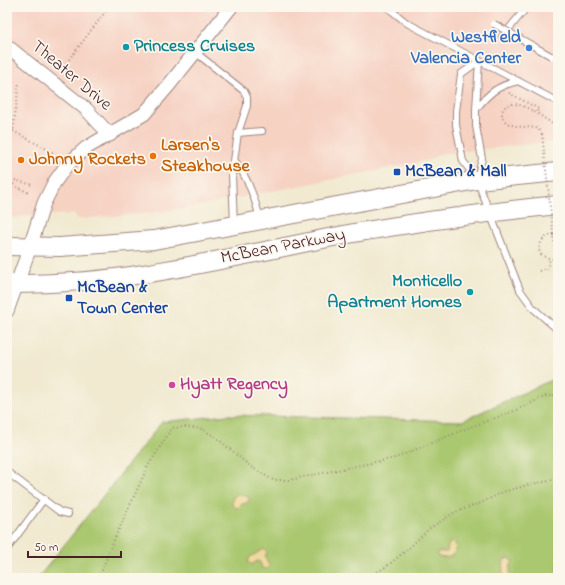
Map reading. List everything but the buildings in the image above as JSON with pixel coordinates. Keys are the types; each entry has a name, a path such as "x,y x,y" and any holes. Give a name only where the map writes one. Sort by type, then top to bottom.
{"main road":[{"name":"McBean Parkway","path":"7,246 64,247 154,240 477,180 558,172"},
{"name":"McBean Parkway","path":"12,284 57,283 148,273 353,234 490,212 558,205"}],"street":[{"path":"7,311 12,284 30,247 44,203 54,183 66,166 86,148 144,114 231,7"},
{"name":"Theater Drive","path":"7,46 86,109 110,135"}],"lane":[{"path":"387,7 407,23 558,102"},
{"path":"502,37 527,7"},
{"path":"494,24 551,56"},
{"path":"195,52 244,91 247,96 247,106 238,133 232,175 234,226"},
{"path":"477,180 482,159 476,126 479,61"},
{"path":"479,61 461,74 456,111 456,125 463,161 477,180 520,290 533,308 558,330"},
{"path":"476,110 493,91 504,85 518,82"},
{"path":"238,133 262,131"},
{"path":"235,161 241,169 255,198 260,220"},
{"path":"7,472 60,512 68,514"},
{"path":"7,550 44,499"}],"path":[{"path":"64,66 109,7"},
{"path":"13,131 19,83"},
{"path":"503,94 510,94 539,109 536,113"},
{"path":"558,128 536,113 513,103 506,105 503,110 502,114 504,120 524,128 538,129 542,134 554,241 556,247 558,248"},
{"path":"7,132 13,131 54,153"},
{"path":"7,179 33,185"},
{"path":"7,179 17,187 29,193"},
{"path":"558,234 546,237 541,242 539,247 540,253 544,257 558,259"},
{"path":"539,272 547,269 550,259"},
{"path":"99,578 113,542 148,466 172,428 202,428 217,438 251,467 273,480 289,480 396,458 470,427 514,411 546,396 558,396"},
{"path":"367,578 386,567 409,548 428,529 455,512 481,503 503,492 531,484 549,481 558,477"}],"shaded area":[{"path":"7,7 558,7 558,141 439,154 430,160 188,208 141,214 78,219 74,214 15,217 7,222"}],"green space":[{"path":"558,377 558,578 38,578 162,422 228,415 462,421"}],"sand":[{"path":"238,494 249,497 249,500 247,503 242,504 238,508 233,506 232,501"},
{"path":"453,541 456,547 454,554 445,558 437,556 438,552 447,552 448,545"},
{"path":"264,549 267,553 265,557 270,566 265,569 262,568 260,562 257,561 250,564 248,562 250,557"},
{"path":"508,558 513,560 510,568 510,574 508,578 503,578 504,560"}],"place":[{"name":"Princess Cruises","path":"126,47"},
{"name":"Westfield Valencia Center","path":"529,48"},
{"name":"Larsen's Steakhouse","path":"153,156"},
{"name":"Johnny Rockets","path":"21,160"},
{"name":"McBean & Mall","path":"397,172"},
{"name":"Monticello Apartment Homes","path":"470,292"},
{"name":"McBean & Town Center","path":"69,298"},
{"name":"Hyatt Regency","path":"172,385"}]}
